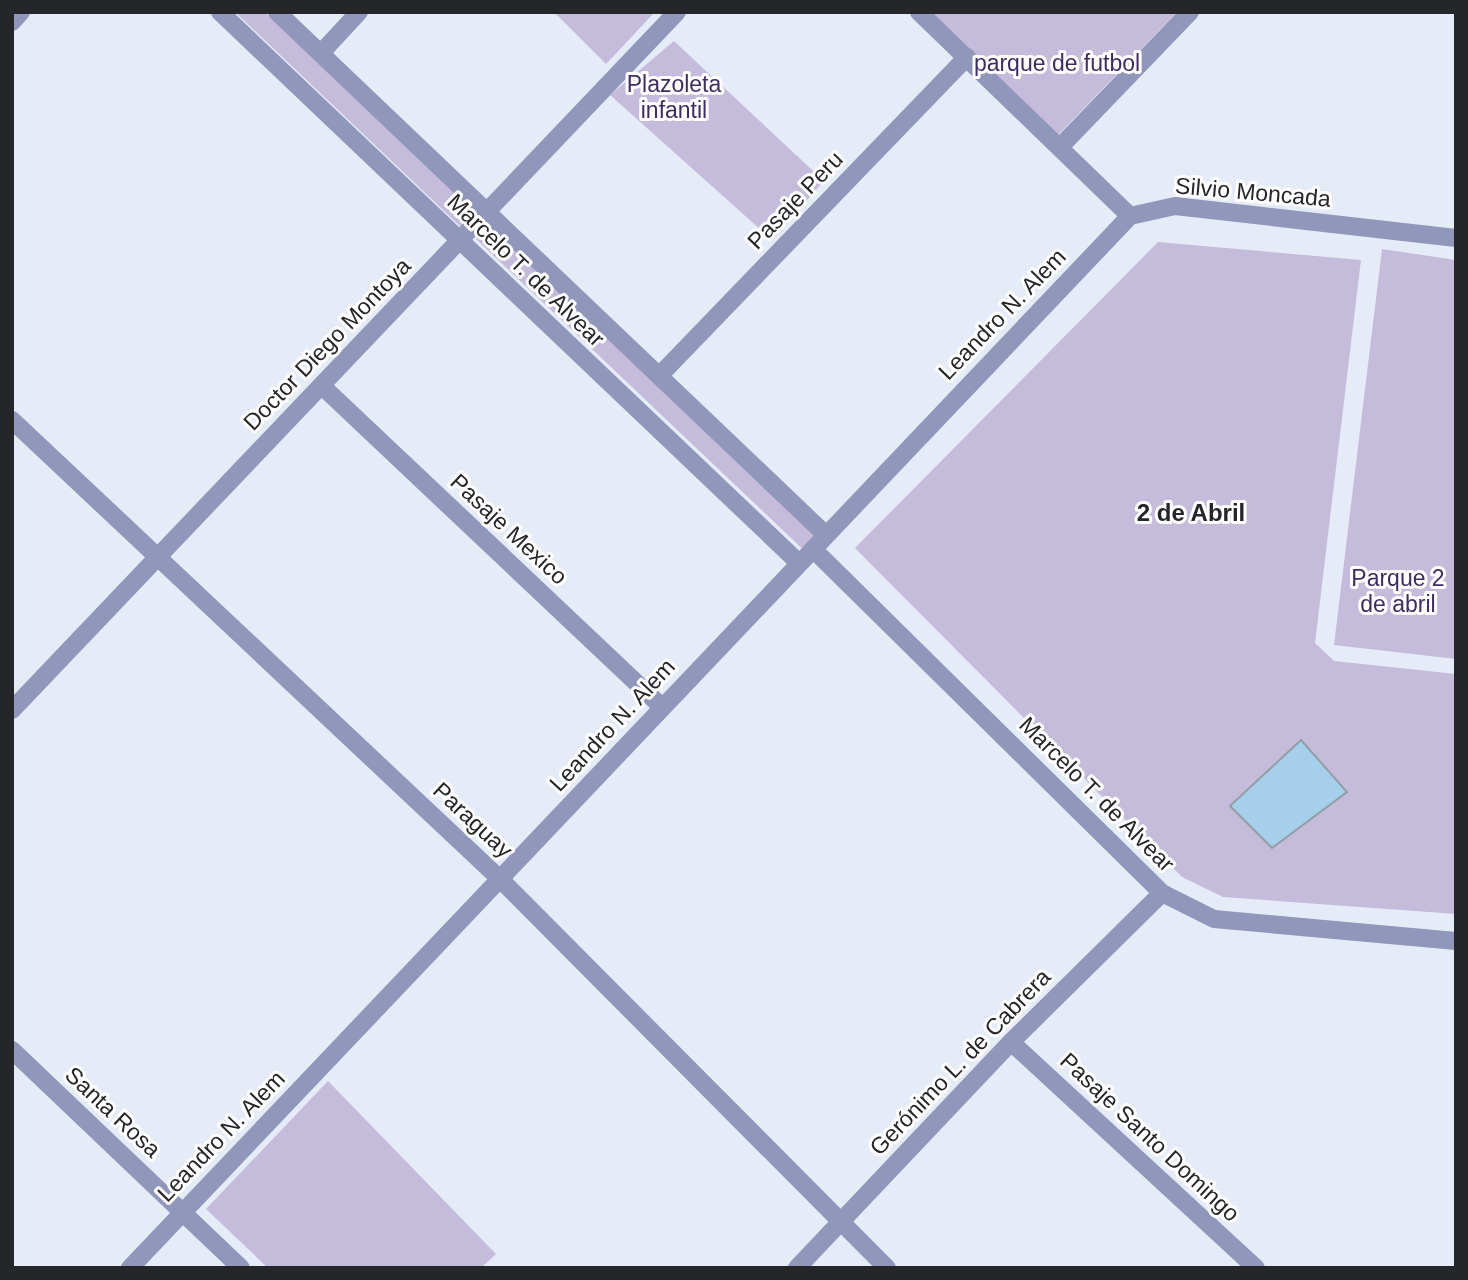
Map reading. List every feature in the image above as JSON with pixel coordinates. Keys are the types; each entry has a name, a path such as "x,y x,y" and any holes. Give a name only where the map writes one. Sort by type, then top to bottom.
{"street":[{"path":"12,22 21,12"},
{"name":"Marcelo T. de Alvear","path":"220,12 799,563"},
{"name":"Marcelo T. de Alvear","path":"277,12 826,535"},
{"path":"321,53 359,12"},
{"name":"Doctor Diego Montoya","path":"12,710 677,12"},
{"path":"919,12 1129,216"},
{"path":"1059,147 1190,12"},
{"name":"Pasaje Peru","path":"659,376 967,57"},
{"name":"Silvio Moncada","path":"1129,216 1175,206 1456,238"},
{"name":"Leandro N. Alem","path":"130,1268 1129,216"},
{"name":"Pasaje Mexico","path":"322,386 662,707"},
{"name":"Paraguay","path":"12,420 500,879 887,1268"},
{"name":"Marcelo T. de Alvear","path":"813,548 1162,893 1214,919 1456,941"},
{"name":"Gerónimo L. de Cabrera","path":"797,1268 1011,1042 1162,893"},
{"name":"Pasaje Santo Domingo","path":"1011,1042 1256,1268"},
{"name":"Santa Rosa","path":"12,1051 242,1268"}],"green space":[{"path":"235,12 265,12 477,213 463,229"},
{"name":"Plazoleta infantil","path":"554,12 655,12 606,64"},
{"name":"parque de futbol","path":"931,12 1177,12 1058,135"},
{"name":"Plazoleta infantil","path":"674,41 824,181 772,240 610,95"},
{"path":"489,224 824,540 810,556 476,239"},
{"path":"1158,242 1361,260 1315,643 1334,661 1456,674 1456,914 1223,897 1182,877 855,548"},
{"name":"Parque 2 de abril","path":"1382,249 1456,260 1456,659 1334,645"},
{"path":"328,1081 496,1254 481,1268 268,1268 206,1209"}],"building":[{"path":"1301,740 1347,792 1272,848 1230,806"}],"district":[{"name":"2 de Abril","path":"1191,513"}]}
